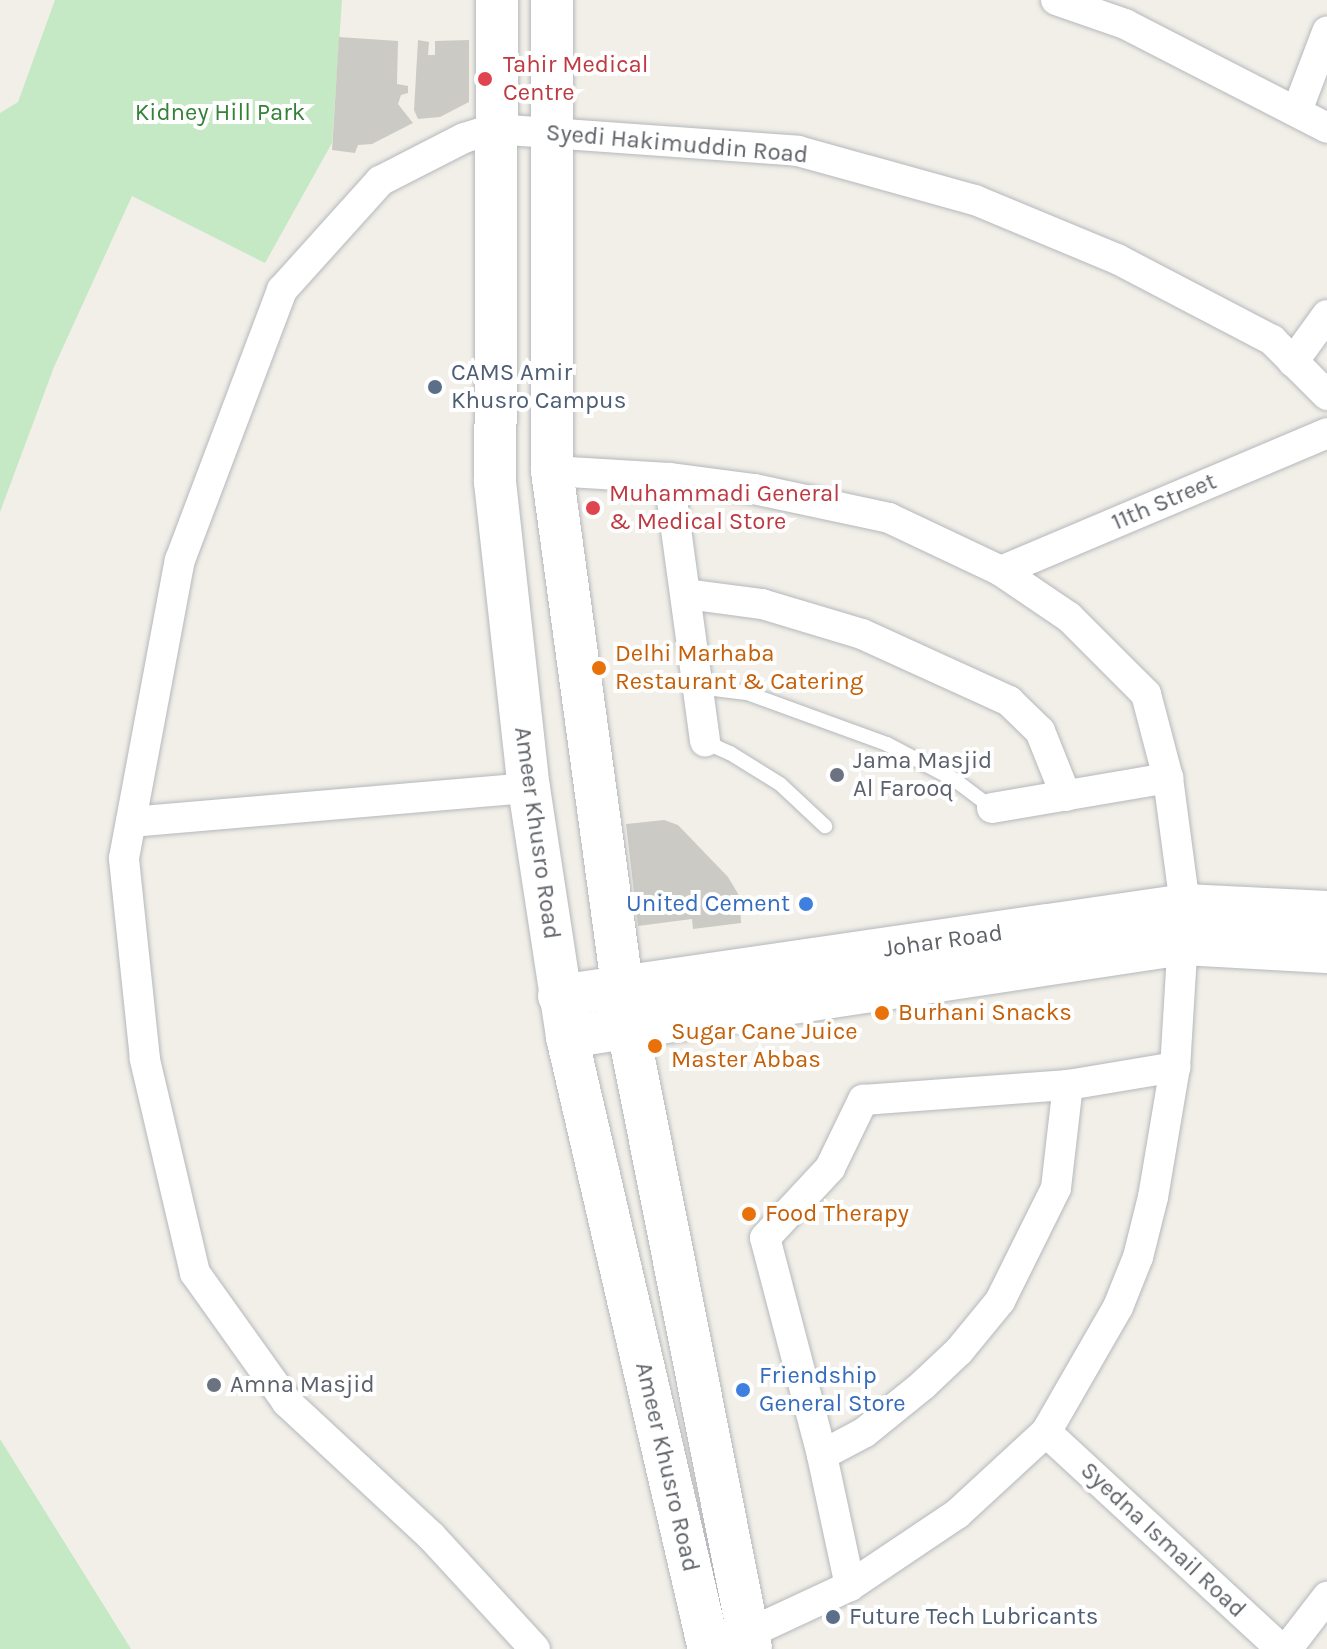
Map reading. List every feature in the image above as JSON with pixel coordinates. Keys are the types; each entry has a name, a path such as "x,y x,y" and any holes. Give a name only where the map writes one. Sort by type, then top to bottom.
{"main road":[{"name":"Ameer Khusro Road","path":"497,0 494,129 495,482 529,788 567,1037 728,1644"},
{"name":"Ameer Khusro Road","path":"552,0 552,471 628,1029 728,1644"},
{"name":"Johar Road","path":"559,996 1184,925 1327,912"},
{"name":"Johar Road","path":"567,1037 628,1029 1184,925 1327,952"}],"street":[{"path":"1056,0 1127,12 1327,128"},
{"path":"1297,111 1327,32"},
{"name":"Syedi Hakimuddin Road","path":"494,129 798,151 975,200 1117,259 1272,340 1327,395"},
{"path":"494,129 464,138 380,181 282,290 180,560 124,858 145,1059 195,1273 287,1402 431,1536 535,1649"},
{"path":"1293,362 1327,315"},
{"name":"11th Street","path":"1001,571 1327,433"},
{"path":"552,471 669,478 754,489 889,518 1001,571 1069,617 1146,694 1168,778 1184,925 1175,1067 1153,1197 1138,1257 1118,1307 1046,1432 957,1514 850,1586 728,1644"},
{"path":"669,478 705,742"},
{"path":"686,594 762,604 862,634 1009,701 1040,731 1066,796"},
{"path":"992,808 1168,778"},
{"path":"131,822 529,788"},
{"path":"850,1586 822,1455 765,1238 830,1168 863,1100 1068,1085 1175,1067"},
{"path":"822,1455 865,1432 923,1385 959,1351 1000,1301 1056,1188 1068,1085"},
{"name":"Syedna Ismail Road","path":"1046,1432 1281,1649"},
{"path":"1287,1649 1327,1597"}],"lane":[{"path":"698,687 747,693 887,744 955,780 992,808"},
{"path":"705,742 730,753 780,784 825,826"}],"green space":[{"name":"Kidney Hill Park","path":"55,0 342,0 332,143 265,263 132,196 54,367 0,512 0,113 18,102"},
{"path":"0,1439 131,1649 0,1649"}],"building":[{"path":"339,37 398,41 397,84 408,86 408,93 401,95 398,104 413,123 372,144 358,145 355,153 332,150"},
{"name":"Tahir Medical Centre","path":"418,40 429,42 428,55 435,55 435,41 469,40 469,102 440,117 418,119 414,110"},
{"path":"664,820 678,825 728,877 740,897 741,923 693,929 692,919 638,926 626,824"}],"place":[{"name":"Tahir Medical Centre","path":"485,79"},
{"name":"CAMS Amir Khusro Campus","path":"435,387"},
{"name":"Muhammadi General & Medical Store","path":"593,508"},
{"name":"Delhi Marhaba Restaurant & Catering","path":"599,668"},
{"name":"Jama Masjid Al Farooq","path":"837,775"},
{"name":"United Cement","path":"806,904"},
{"name":"Burhani Snacks","path":"882,1013"},
{"name":"Sugar Cane Juice Master Abbas","path":"655,1046"},
{"name":"Food Therapy","path":"749,1214"},
{"name":"Amna Masjid","path":"214,1385"},
{"name":"Friendship General Store","path":"743,1390"},
{"name":"Future Tech Lubricants","path":"833,1617"}]}
